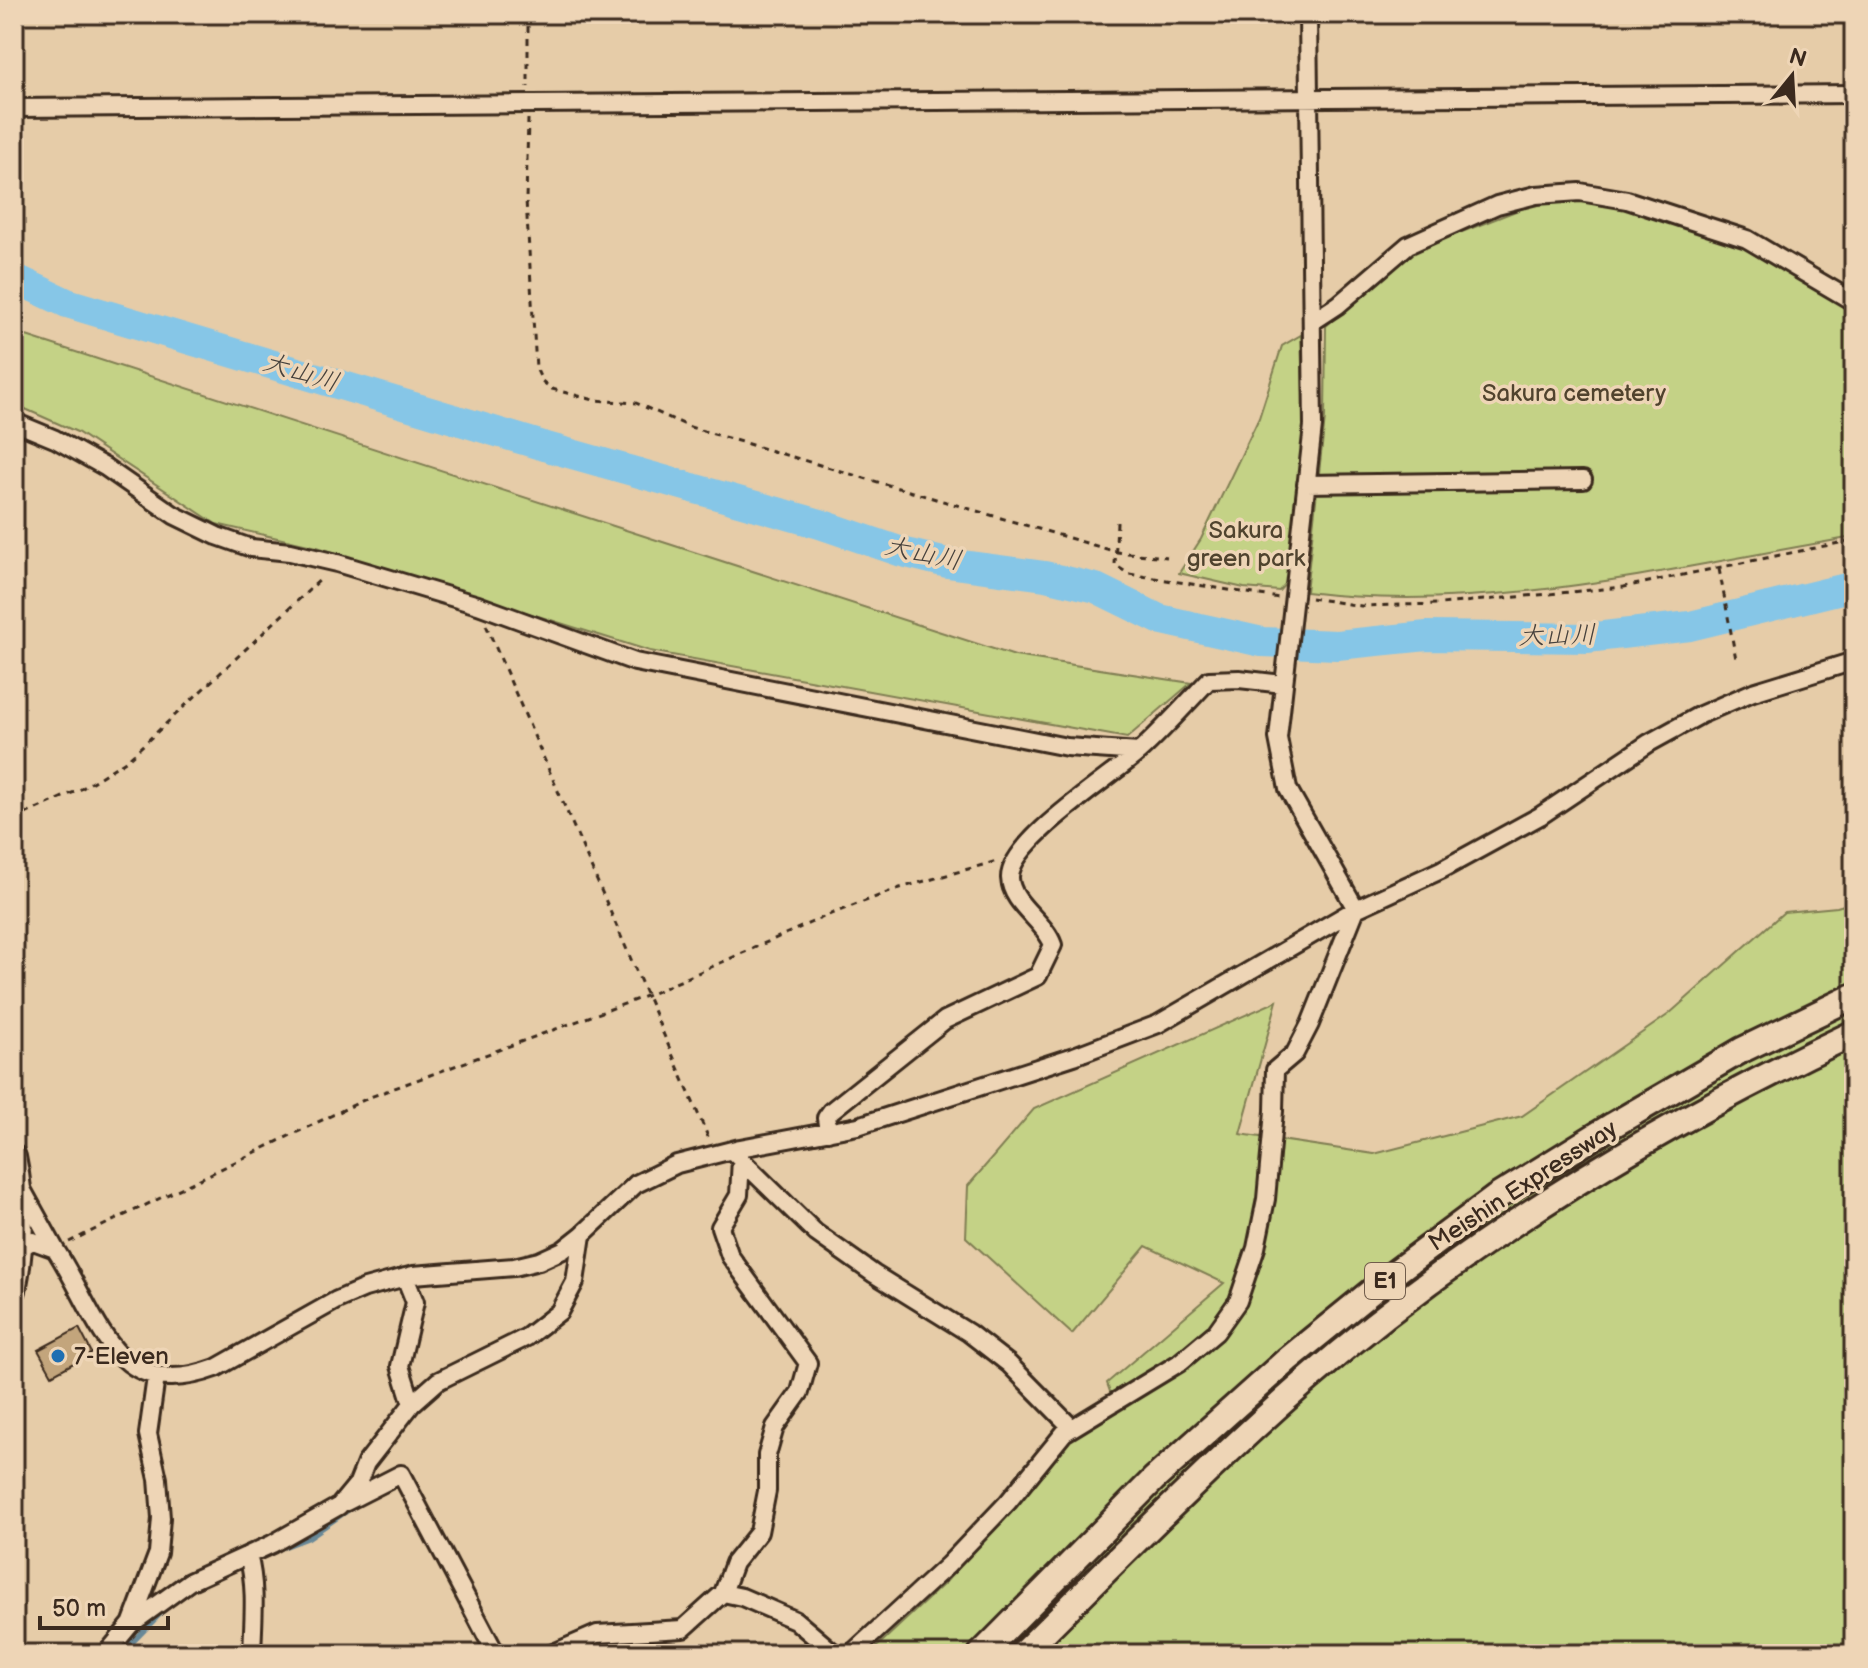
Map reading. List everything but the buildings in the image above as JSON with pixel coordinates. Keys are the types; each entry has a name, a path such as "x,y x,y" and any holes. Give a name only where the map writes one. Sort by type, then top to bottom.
{"highway":[{"name":"Meishin Expressway","path":"981,1654 1154,1479 1287,1360 1393,1274 1495,1198 1613,1125 1742,1050 1854,996"},
{"name":"Meishin Expressway","path":"1022,1654 1176,1501 1306,1381 1412,1296 1513,1222 1623,1153 1755,1079 1854,1033"}],"main road":[{"path":"14,1290 16,1167"}],"street":[{"path":"1308,14 1313,426 1278,738 1288,789 1356,909"},
{"path":"14,108 1854,94"},
{"path":"1312,322 1338,305 1408,245 1497,205 1536,195 1580,192 1627,200 1747,239 1854,302"},
{"path":"14,422 55,439 105,467 174,515 217,536 251,548 290,552 337,563 478,605 635,662 1067,747 1139,752"},
{"path":"1306,484 1583,480"},
{"path":"16,1167 27,1202 117,1353 128,1364 156,1377 184,1378 216,1368 337,1300 405,1277 431,1272 514,1267 539,1261 563,1250 582,1235 636,1184 677,1164 858,1126 1074,1056 1158,1024 1356,909 1441,870 1540,816 1649,743 1700,715 1753,692 1854,661"},
{"path":"828,1132 826,1118 831,1111 945,1020 1038,976 1053,945 1050,936 1015,893 1010,880 1017,856 1069,805 1139,752 1209,680 1283,682"},
{"path":"851,1654 948,1565 1008,1502 1071,1427 1179,1363 1216,1332 1238,1301 1256,1248 1266,1199 1275,1070 1295,1053 1310,1024 1356,909"},
{"path":"729,1154 816,1233 874,1274 969,1333 1009,1364 1071,1427"},
{"path":"551,1654 597,1634 683,1629 723,1593 734,1563 759,1532 767,1491 767,1455 775,1427 800,1392 808,1363 730,1256 720,1227 739,1195 729,1154"},
{"path":"339,1506 358,1483 366,1463 412,1404 438,1381 527,1337 559,1312 575,1282 582,1235"},
{"path":"17,1250 33,1241 55,1249"},
{"path":"405,1277 415,1302 400,1366 412,1404"},
{"path":"131,1624 160,1541 158,1479 148,1434 156,1377"},
{"path":"106,1654 131,1624 189,1582 248,1555 401,1474 496,1654"},
{"path":"248,1555 254,1577 252,1654"},
{"path":"723,1593 742,1597 795,1620 835,1654"}],"path":[{"path":"528,14 526,200 536,368 542,381 552,389 594,400 636,403 690,427 1115,551 1167,557"},
{"path":"1117,522 1115,565 1129,574 1292,605 1312,598 1361,606 1454,603 1624,587 1854,540"},
{"path":"14,819 81,789 127,760 337,563"},
{"path":"1718,567 1736,659"},
{"path":"478,605 646,996 729,1154"},
{"path":"55,1249 370,1097 646,996 828,915 900,888 1017,856"}],"green space":[{"name":"Sakura cemetery","path":"1575,201 1619,206 1742,246 1854,312 1854,537 1650,574 1513,593 1375,597 1306,592 1325,418 1326,326 1413,251 1531,205"},
{"path":"14,332 1015,656 1191,683 1127,738 650,651 317,547 216,524 77,432 14,404"},
{"name":"Sakura green park","path":"1301,335 1304,425 1286,583 1279,591 1244,588 1179,573 1201,539 1259,418 1282,346"},
{"path":"1854,902 1854,1654 869,1654 946,1582 1071,1436 1116,1409 1107,1383 1224,1283 1146,1246 1072,1334 966,1237 968,1186 1034,1109 1277,1001 1240,1134 1374,1154 1522,1116 1669,1014 1784,912 1837,907"}],"waterway":[{"name":"大山川","path":"14,278 67,303 547,447 820,524 902,552 947,563 1045,576 1096,588 1159,619 1262,642 1337,645 1427,636 1587,638 1690,626 1854,586"},
{"path":"279,1549 308,1538 353,1507"},
{"path":"121,1654 167,1607"}],"place":[{"name":"7-Eleven","path":"58,1356"}]}
